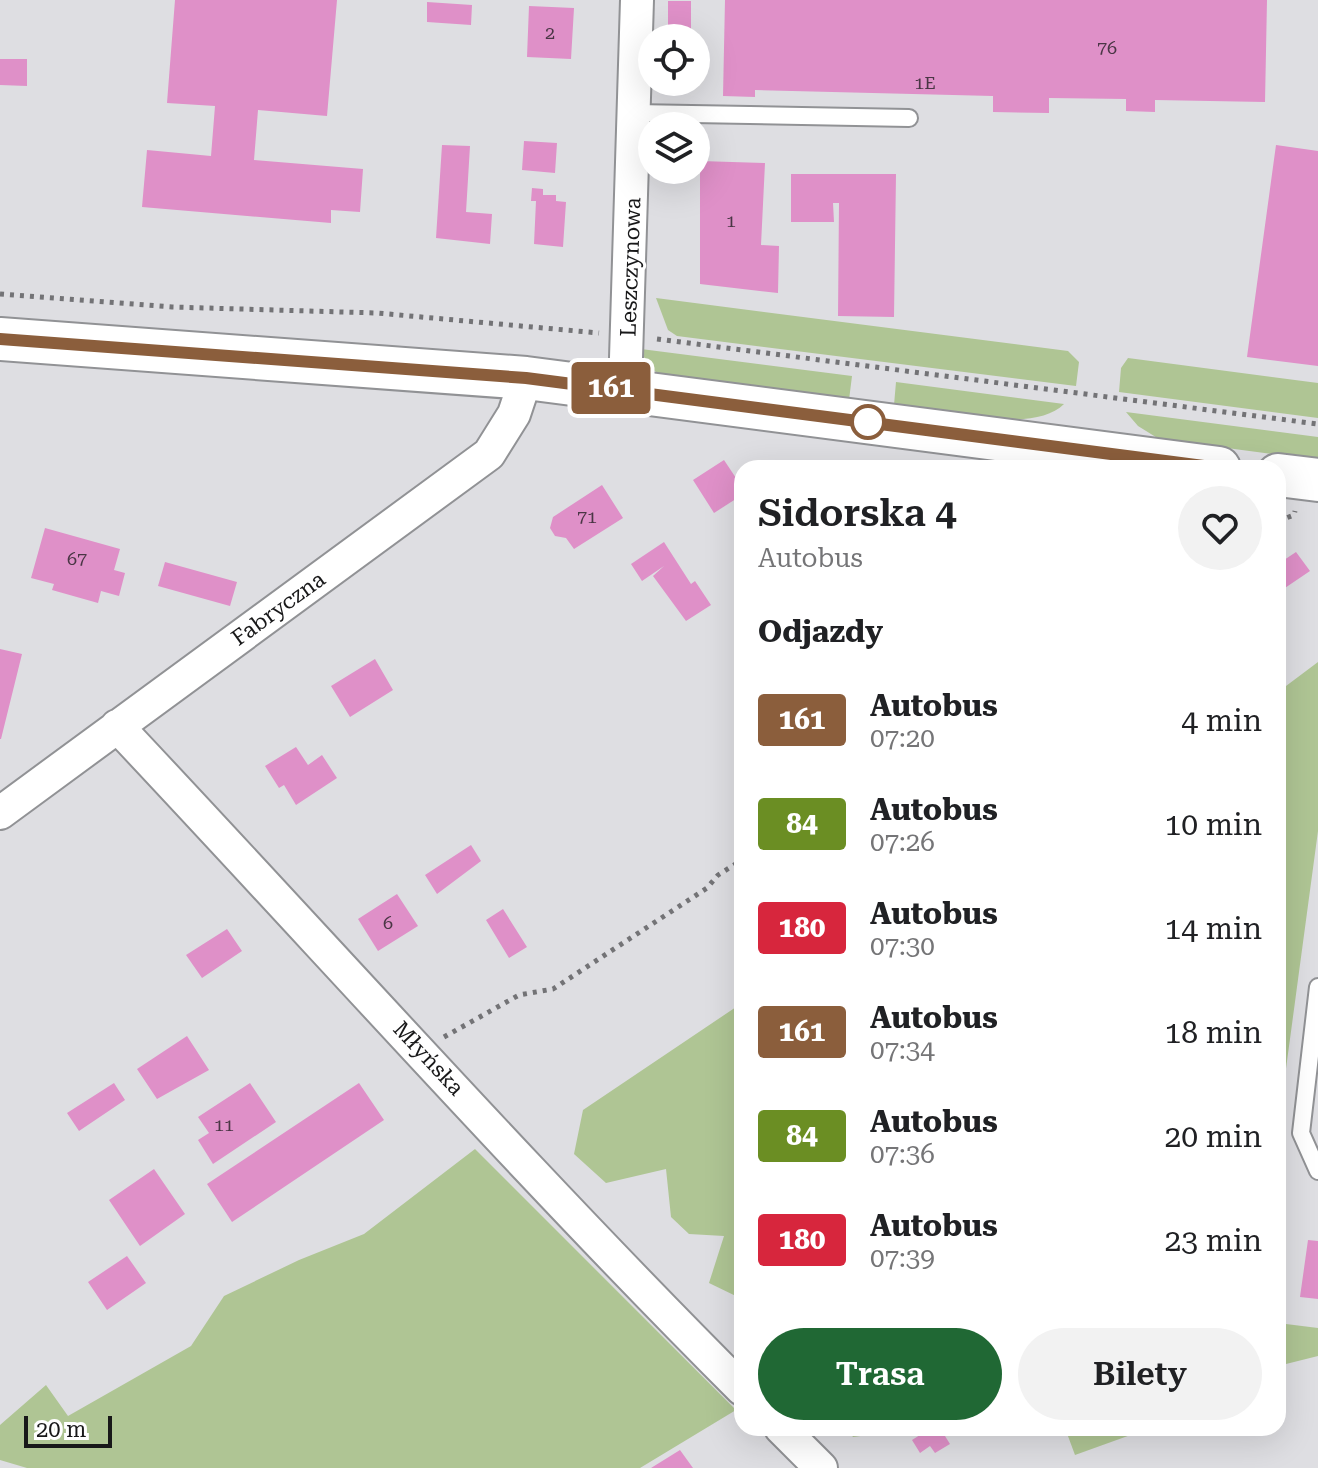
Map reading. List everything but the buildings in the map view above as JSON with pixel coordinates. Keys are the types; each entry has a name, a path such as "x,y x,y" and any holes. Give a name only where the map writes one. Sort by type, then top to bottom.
{"street":[{"name":"Leszczynowa","path":"625,390 637,0"},
{"path":"0,339 526,378 1158,460"},
{"name":"Fabryczna","path":"0,813 489,454 514,414 526,378"},
{"path":"1286,476 1318,480"},
{"name":"Młyńska","path":"117,726 420,1049 600,1247 734,1381"},
{"path":"789,1436 821,1468"}],"lane":[{"path":"634,113 909,118"},
{"path":"1318,987 1301,1133 1318,1171"}],"path":[{"path":"0,294 172,307 377,313 610,333"},
{"path":"653,338 1318,424"},
{"path":"420,1049 472,1024 519,995 553,989 707,888 718,875 734,865"}],"green space":[{"path":"656,298 1068,351 1079,362 1076,386 677,336 668,330"},
{"path":"641,349 852,376 849,400 663,376 648,367"},
{"path":"1128,358 1318,383 1318,418 1119,392 1121,368"},
{"path":"896,382 1064,404 1049,413 1030,418 1007,420 958,415 894,405"},
{"path":"1126,412 1318,437 1318,460 1159,439 1138,426"},
{"path":"1318,662 1318,831 1286,1069 1286,686"},
{"path":"734,1008 734,1295 709,1283 724,1236 689,1234 671,1217 666,1169 606,1183 574,1154 583,1110"},
{"path":"475,1149 734,1411 640,1468 27,1468 0,1460 0,1425 46,1385 68,1416 191,1346 224,1296 299,1260 364,1234"},
{"path":"1286,1324 1318,1328 1318,1356 1286,1364"},
{"path":"1068,1436 1128,1436 1075,1455"}],"bus line":[{"name":"161","path":"0,339 526,378 1153,460"}]}
